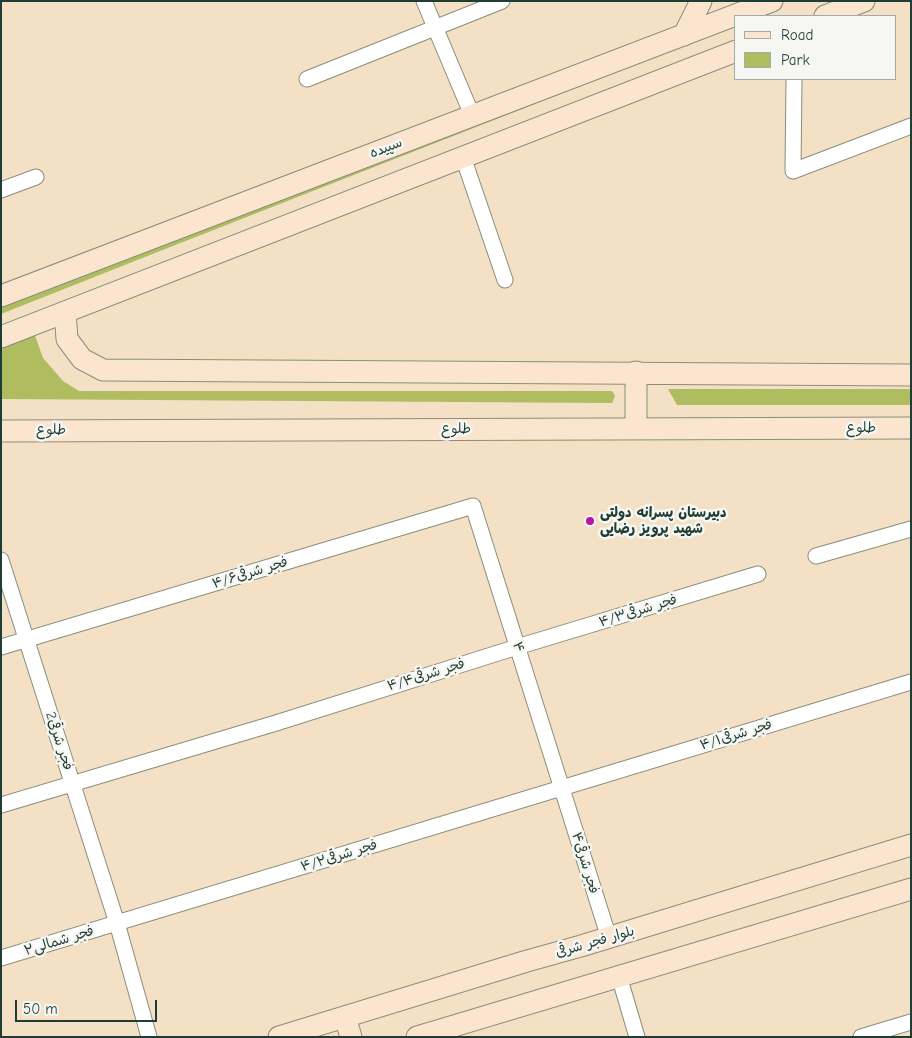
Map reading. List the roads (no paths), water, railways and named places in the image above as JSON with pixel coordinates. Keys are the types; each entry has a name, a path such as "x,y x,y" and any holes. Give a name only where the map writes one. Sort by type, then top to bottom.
{"main road":[{"path":"684,35 701,1"},
{"name":"سپیده","path":"736,15 772,1"},
{"path":"828,15 864,1"},
{"name":"سپیده","path":"1,296 734,16"},
{"path":"1,337 734,52"},
{"path":"65,312 67,339 82,359 103,370 911,375"},
{"path":"636,372 636,429"},
{"name":"طلوع","path":"1,430 911,428"},
{"name":"بلوار فجر شرقی","path":"279,1037 348,1027 527,961 609,938 911,845"},
{"path":"417,1037 911,889"}],"street":[{"path":"424,1 472,115"},
{"path":"307,79 502,1"},
{"path":"794,80 793,171 911,126"},
{"path":"463,157 505,280"},
{"path":"1,190 36,177"},
{"name":"فجر شرقی۴/۶","path":"1,647 474,506"},
{"name":"۴","path":"474,506 562,788"},
{"path":"816,556 911,529"},
{"name":"2فجر شرقی","path":"1,560 117,923 149,1037"},
{"name":"فجر شرقی۴/۳","path":"518,647 758,574"},
{"name":"فجر شرقی۴/۴","path":"1,806 276,723 334,703 518,647"},
{"name":"فجر شرقی۴/۱","path":"562,788 911,682"},
{"name":"فجر شرقی۴/۲","path":"117,923 562,788"},
{"name":"فجر شرقی۴","path":"562,788 609,938"},
{"name":"فجر شمالی۲","path":"1,958 117,923"},
{"path":"619,976 637,1037"},
{"path":"863,1037 911,1022"}],"place":[{"name":"دبیرستان پسرانه دولتی شهید پرویز رضایی","path":"590,521"}]}
